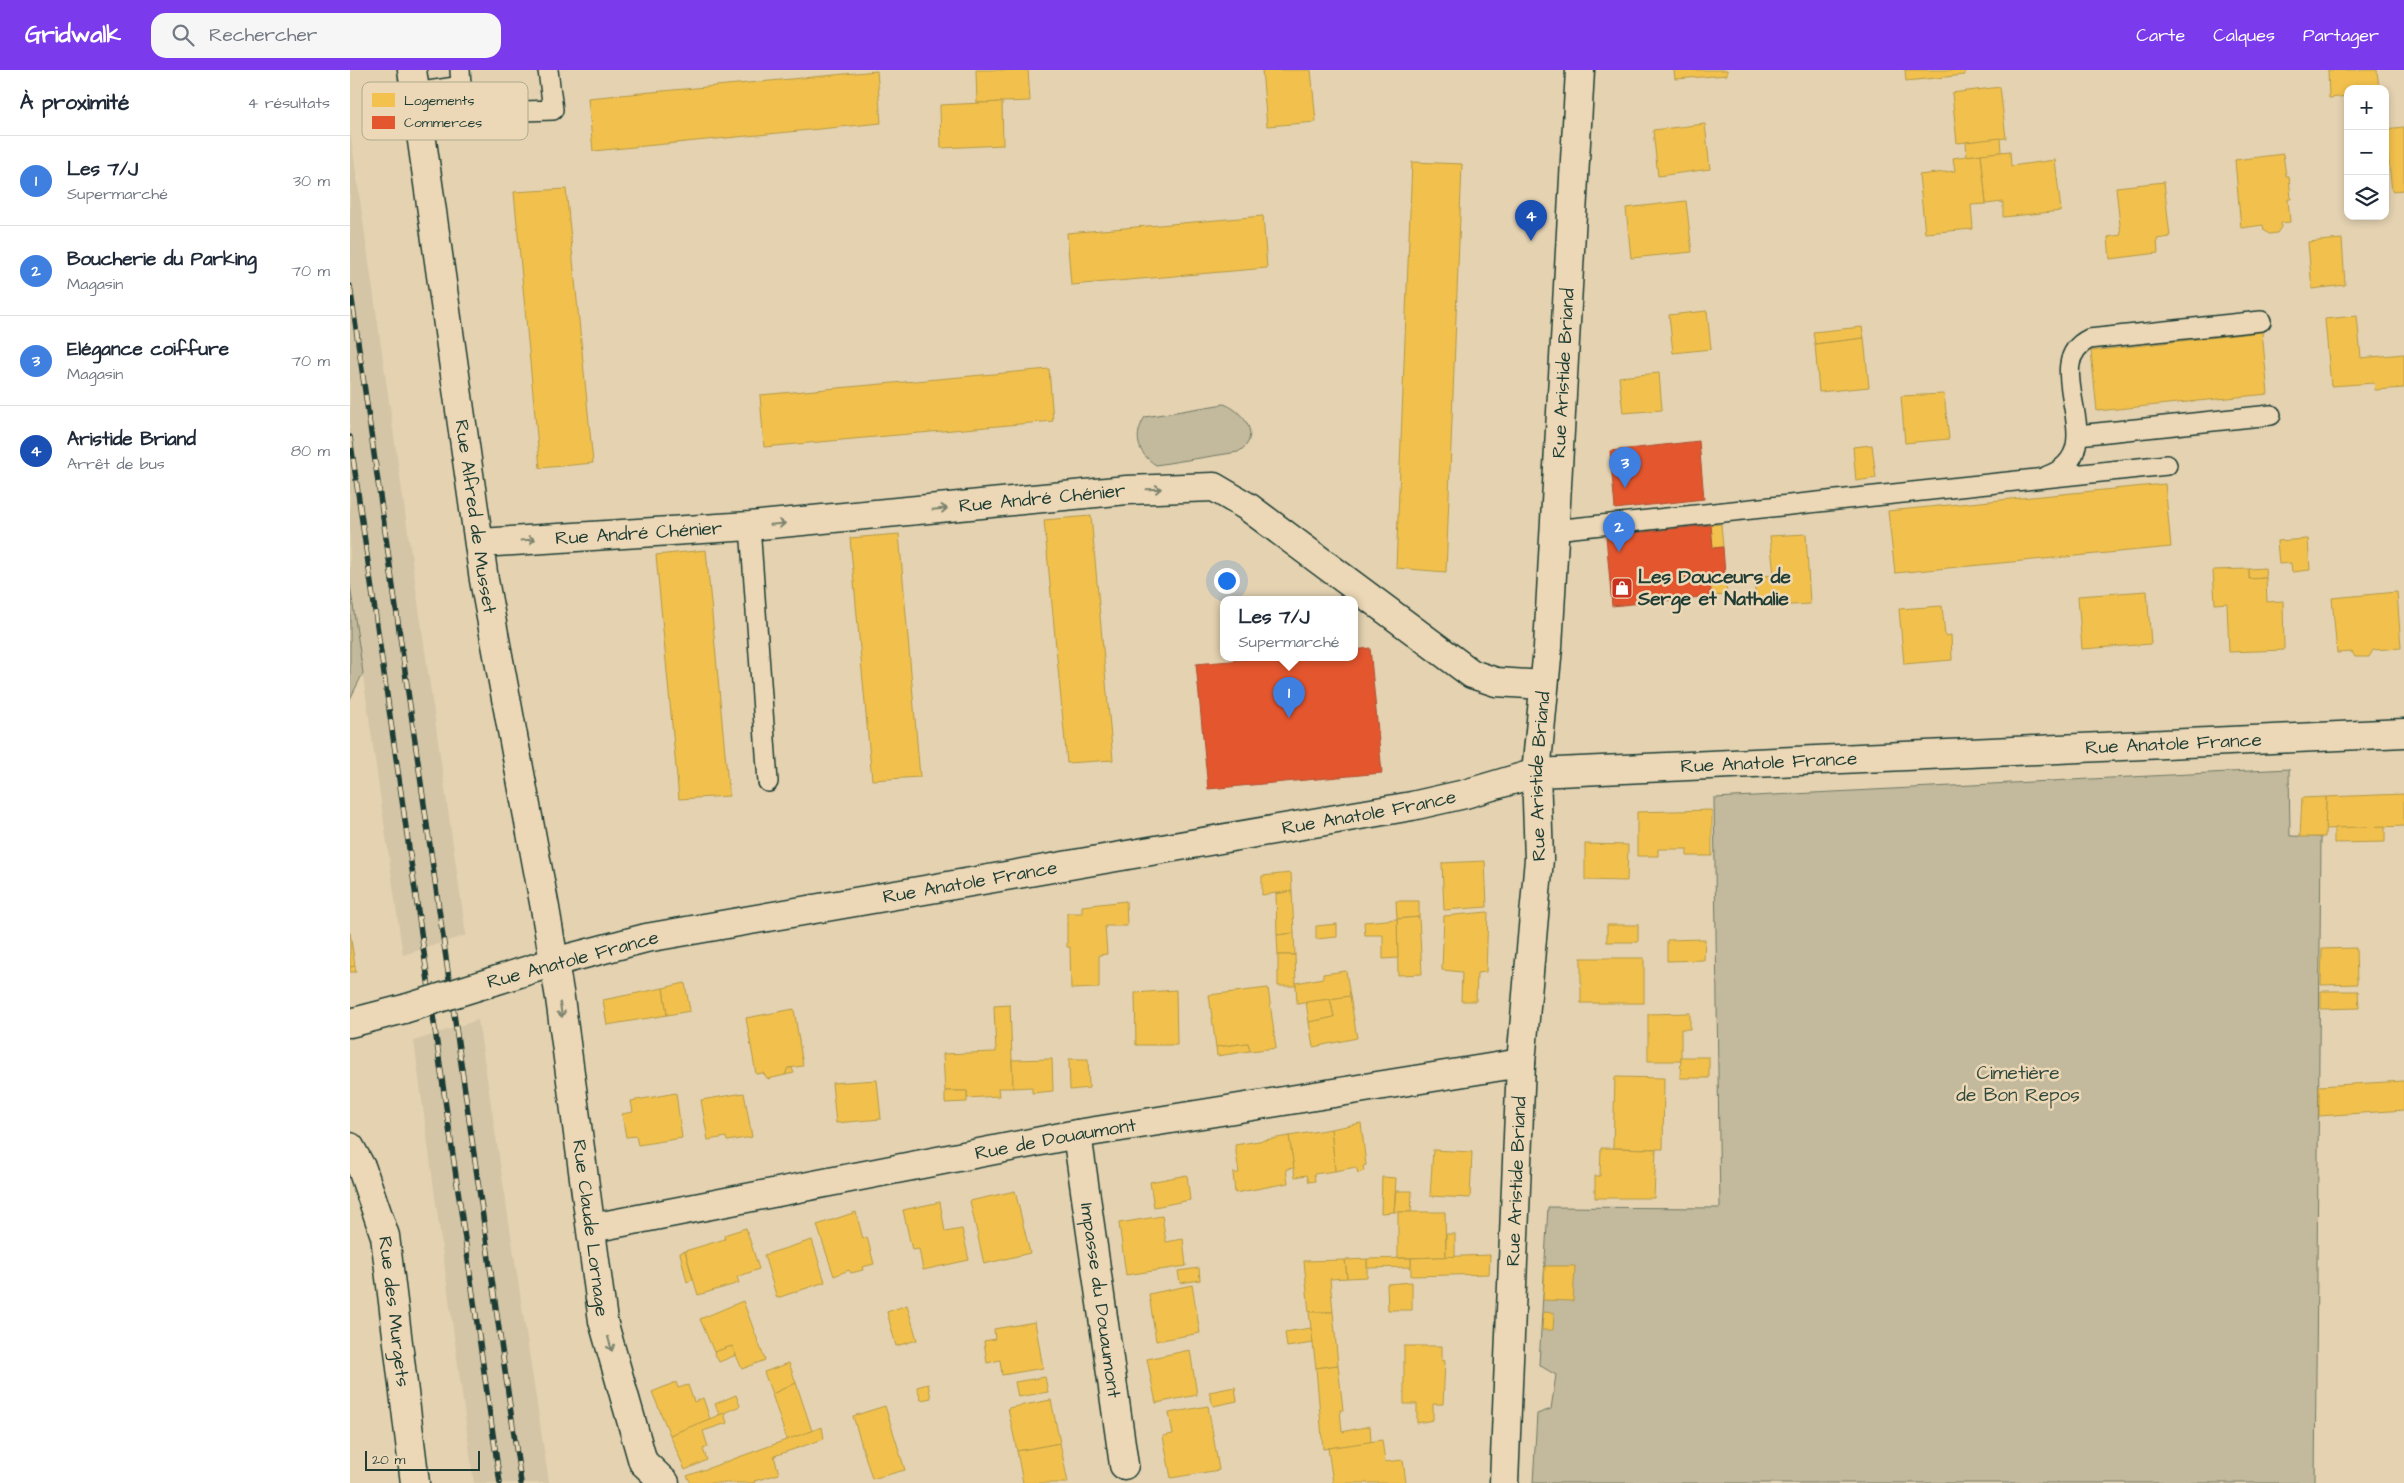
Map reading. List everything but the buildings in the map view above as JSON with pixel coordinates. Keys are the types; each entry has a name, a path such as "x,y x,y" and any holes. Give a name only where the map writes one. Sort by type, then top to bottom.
{"street":[{"name":"Rue Aristide Briand","path":"1504,1483 1522,1063 1539,859 1536,773 1544,686 1554,530 1580,70"},
{"name":"Rue Alfred de Musset","path":"422,140 484,580 554,962"},
{"name":"Rue André Chénier","path":"480,543 750,526 1127,490 1214,487 1248,507 1472,674 1496,682 1544,686"},
{"name":"Rue Anatole France","path":"350,1023 404,1009 554,962 646,938 1412,806 1465,794 1536,773 2404,733"},
{"name":"Rue Claude Lornage","path":"554,962 592,1228 603,1321 643,1462 665,1483"},
{"name":"Rue de Douaumont","path":"592,1228 1077,1134 1522,1063"},
{"name":"Impasse du Douaumont","path":"1077,1134 1124,1465"},
{"name":"Rue des Murgets","path":"350,1147 362,1169 385,1236 415,1483"}],"lane":[{"path":"528,111 553,110 548,70"},
{"path":"414,81 461,78"},
{"path":"2042,478 2062,468 2070,459 2078,435 2068,369 2073,351 2080,344 2089,339 2261,320"},
{"path":"2078,435 2271,415"},
{"path":"1554,530 2167,465"},
{"path":"750,526 768,782"}],"shaded area":[{"path":"350,131 466,935 403,955 350,585"},
{"path":"478,1020 549,1483 474,1483 414,1041"}],"green space":[{"path":"1224,404 1240,414 1250,431 1247,444 1238,452 1156,465 1141,450 1138,437 1145,417"},
{"path":"350,585 363,673 350,699"},
{"name":"Cimetière de Bon Repos","path":"2289,769 2290,836 2321,837 2315,1483 1533,1483 1537,1414 1551,1409 1556,1375 1539,1365 1548,1207 1720,1208 1714,798"}],"railway":[{"path":"350,286 521,1483"},
{"path":"350,437 500,1483"}],"place":[{"name":"Aristide Briand","path":"1531,241"},
{"name":"Elégance coiffure","path":"1625,488"},
{"name":"Boucherie du Parking","path":"1619,552"},
{"name":"Les Douceurs de Serge et Nathalie","path":"1622,588"},
{"name":"Les 7/J","path":"1289,718"}]}
